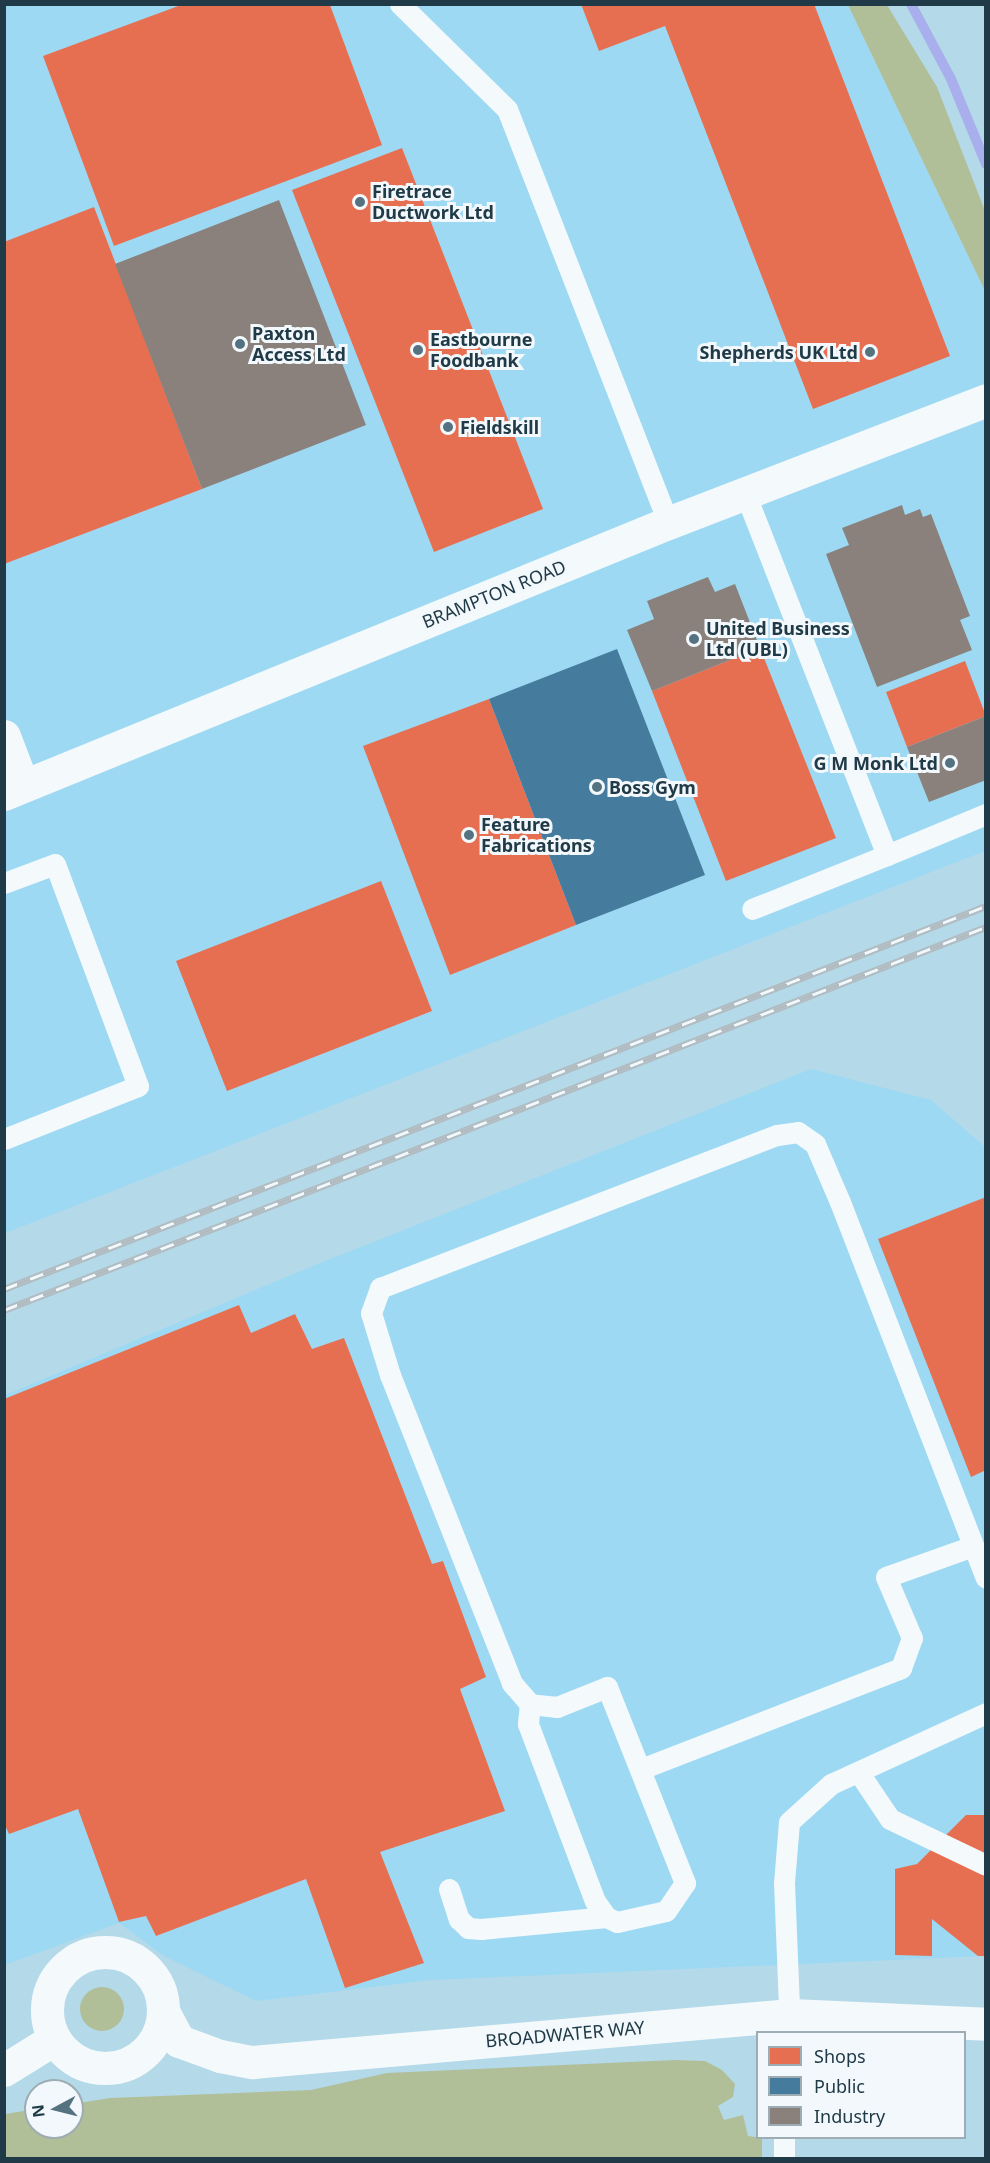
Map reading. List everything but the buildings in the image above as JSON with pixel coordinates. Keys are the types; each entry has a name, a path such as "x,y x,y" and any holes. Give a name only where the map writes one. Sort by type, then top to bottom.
{"street":[{"name":"BRAMPTON ROAD","path":"14,790 668,523 986,400"},
{"path":"4,736 14,790"},
{"name":"BROADWATER WAY","path":"54,2040 48,2023 51,1987 74,1960 92,1953 127,1955 143,1965 162,1995 164,2013 179,2041 220,2056 252,2062 791,2024 986,2024"},
{"path":"4,2070 54,2040 66,2054 82,2064 100,2069 119,2068 150,2048 160,2032 164,2013"}],"lane":[{"path":"400,4 507,109 668,523"},
{"path":"745,493 887,855"},
{"path":"752,909 986,814"},
{"path":"4,883 55,864 138,1086 4,1138"},
{"path":"449,1889 459,1919 468,1928 606,1917 617,1922 666,1911 685,1883 607,1687 557,1707 531,1704 512,1683 390,1375 371,1313 380,1288 777,1135 798,1132 815,1144 986,1578"},
{"path":"641,1768 901,1668 912,1638 886,1577 973,1546"},
{"path":"531,1704 528,1724 595,1901 606,1917"},
{"path":"791,2024 784,1883 789,1822 831,1784 986,1713"},
{"path":"859,1773 890,1819 986,1865"},
{"path":"784,2139 784,2158"}],"shaded area":[{"path":"5,5 848,5 985,291 985,851 5,1233"},
{"path":"811,1069 931,1100 985,1147 985,1956 431,1980 256,2001 164,1956 119,1923 5,1965 5,1395 315,1265"}],"green space":[{"path":"848,5 887,5 937,87 985,211 985,291"},
{"path":"102,1987 117,1994 124,2009 117,2024 102,2031 87,2024 80,2009 87,1994"},
{"path":"675,2060 705,2061 722,2070 735,2084 733,2097 718,2106 724,2120 743,2115 748,2136 762,2139 762,2158 5,2158 5,2114 24,2111 24,2139 84,2139 84,2102 110,2098 311,2090 387,2073"}],"waterway":[{"path":"911,4 951,79 986,164"}],"railway":[{"path":"4,1289 986,906"},
{"path":"4,1310 986,927"}],"place":[{"name":"Firetrace Ductwork Ltd","path":"360,202"},
{"name":"Paxton Access Ltd","path":"240,344"},
{"name":"Eastbourne Foodbank","path":"418,350"},
{"name":"Shepherds UK Ltd","path":"870,352"},
{"name":"Fieldskill","path":"448,427"},
{"name":"United Business Ltd (UBL)","path":"694,639"},
{"name":"G M Monk Ltd","path":"950,763"},
{"name":"Boss Gym","path":"597,787"},
{"name":"Feature Fabrications","path":"469,835"}]}
